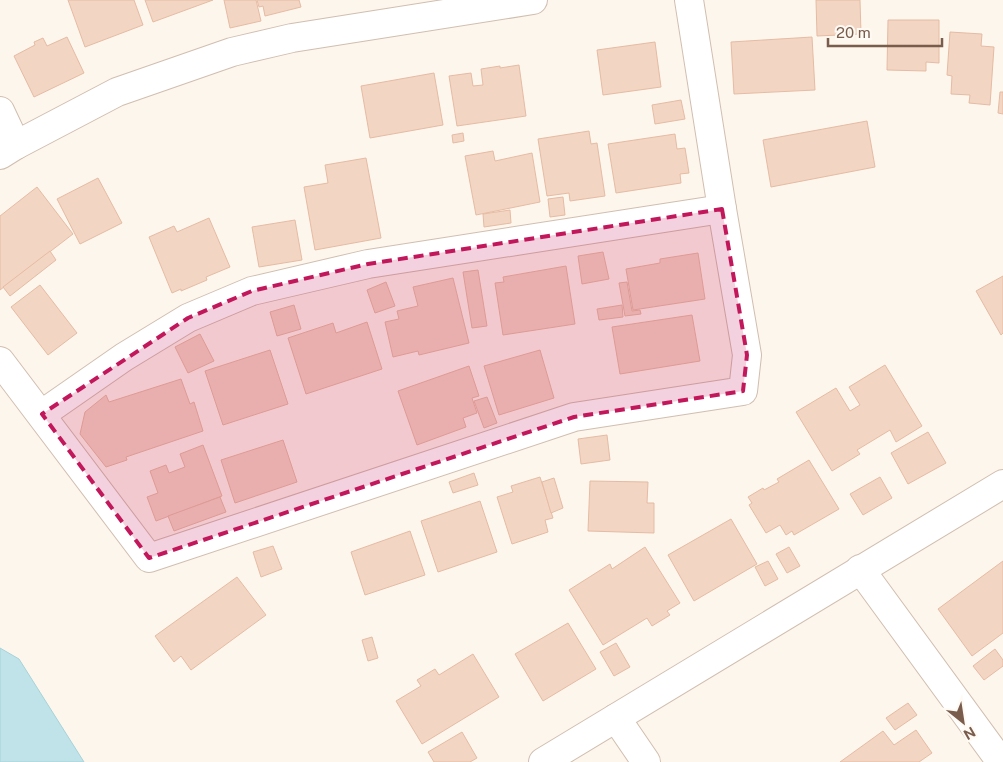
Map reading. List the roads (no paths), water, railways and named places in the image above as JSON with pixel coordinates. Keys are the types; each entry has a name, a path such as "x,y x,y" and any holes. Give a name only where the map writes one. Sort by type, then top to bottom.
{"street":[{"path":"0,112 8,150 117,92 232,52 292,38 533,0"},
{"path":"0,361 42,414 148,558 574,417 743,391 748,355 722,209 689,0"},
{"path":"42,414 124,357 180,323 252,291 368,264 722,209"},
{"path":"543,762 1003,484"},
{"path":"860,570 1001,762"},
{"path":"616,718 646,762"}],"water":[{"path":"0,648 19,659 84,762 0,762"}]}
